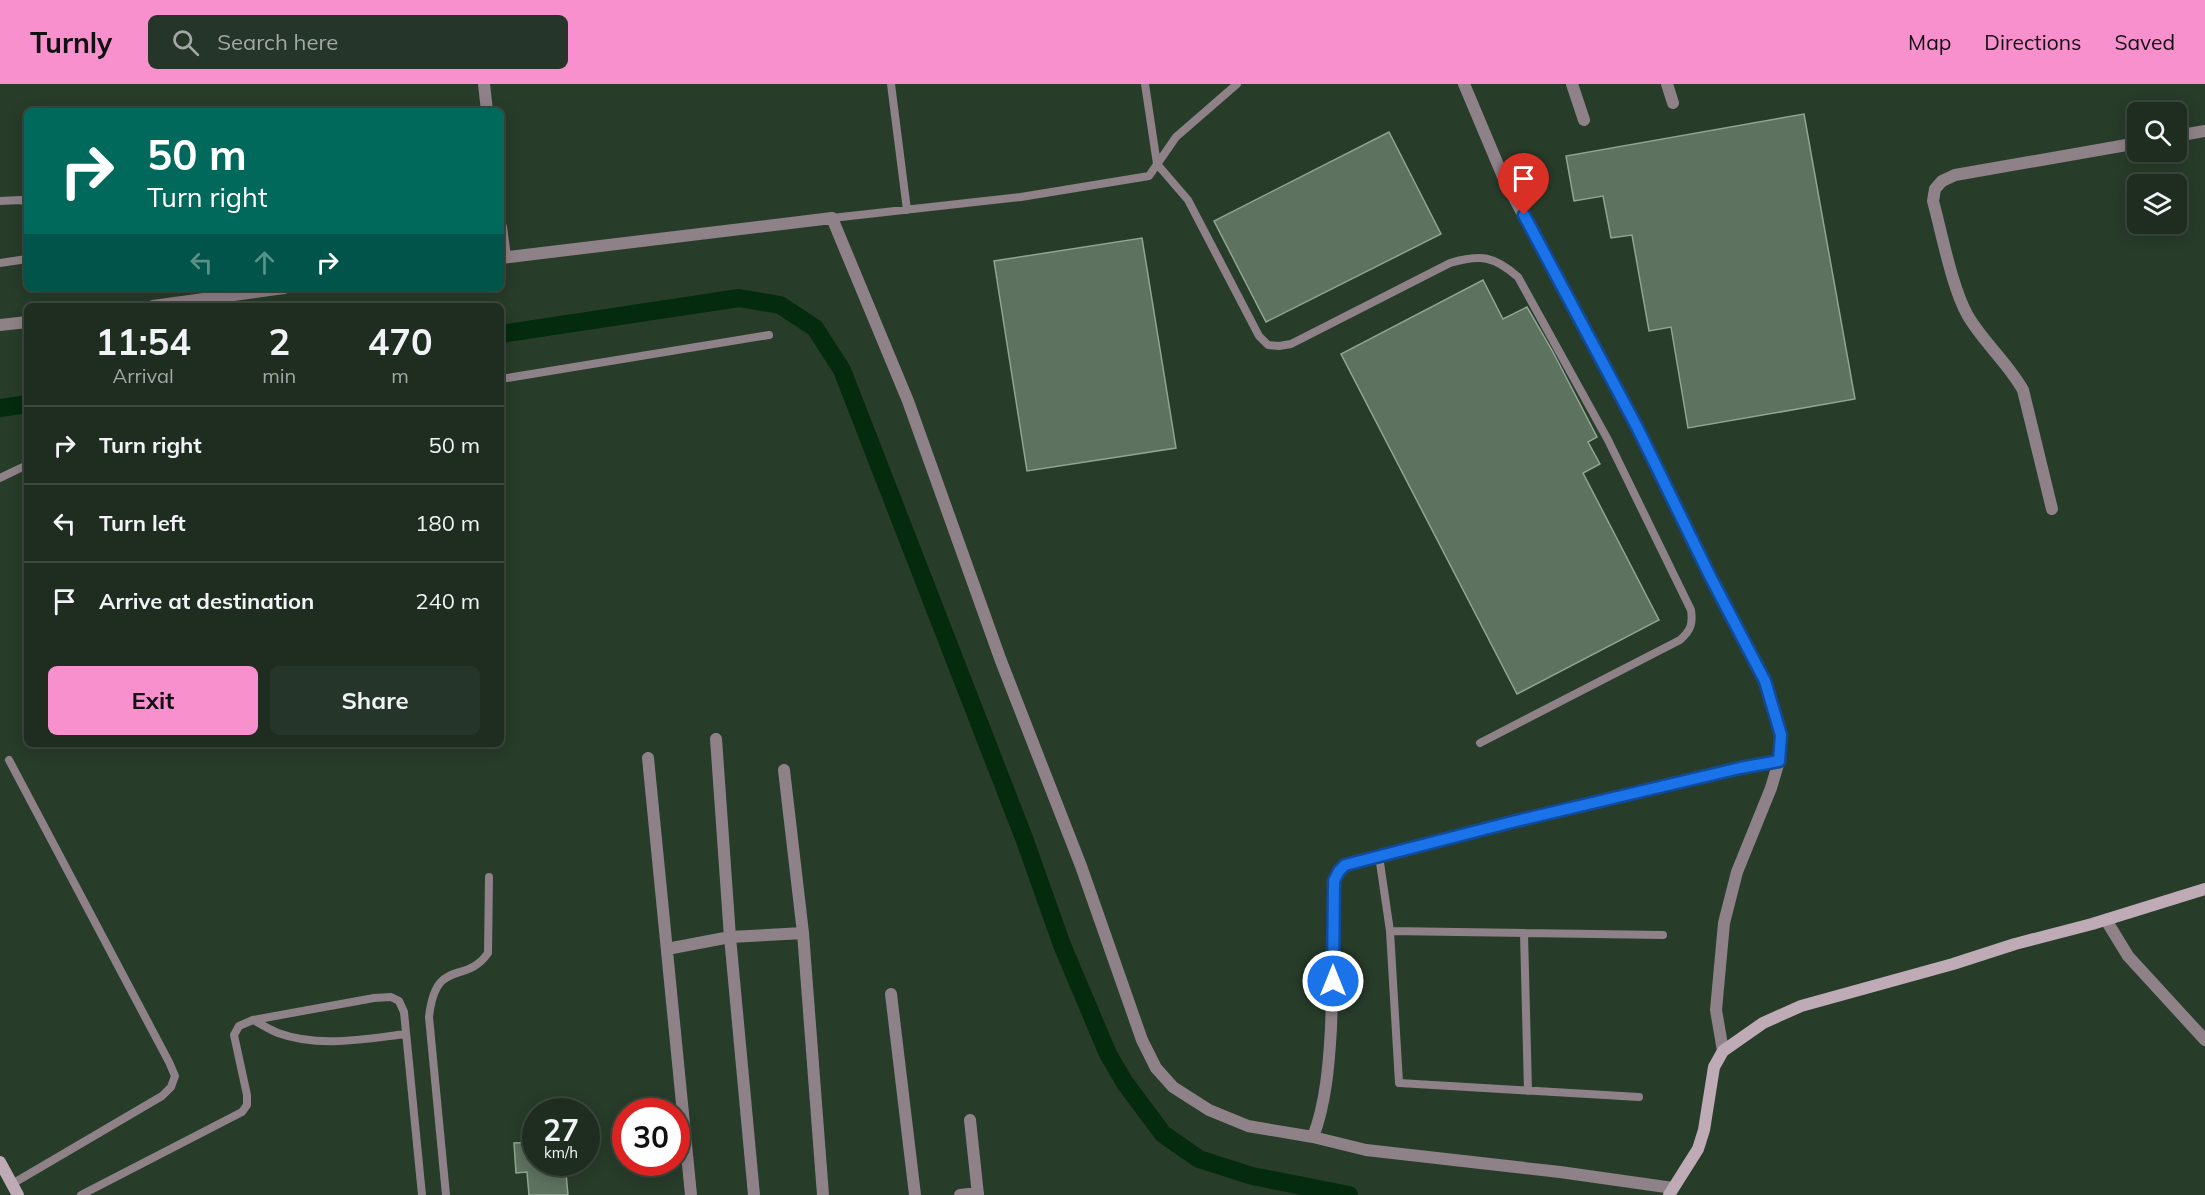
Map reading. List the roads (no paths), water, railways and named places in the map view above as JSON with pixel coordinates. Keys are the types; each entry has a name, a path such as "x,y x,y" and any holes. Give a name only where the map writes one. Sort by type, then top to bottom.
{"street":[{"path":"483,84 487,108"},
{"path":"1464,84 1504,179 1637,427 1710,576 1765,681 1781,735 1779,761 1767,800 1737,872 1724,923 1716,1010 1723,1051"},
{"path":"1572,84 1584,120"},
{"path":"1667,84 1673,103"},
{"path":"2187,134 2205,131"},
{"path":"2052,509 2023,390 2014,374 1979,333 1967,314 1958,292 1933,201 1935,189 1942,181 1971,171 2127,145"},
{"path":"504,257 832,218 908,401 1001,660 1081,866 1142,1040 1156,1068 1173,1087 1209,1110 1248,1126 1313,1137 1366,1150 1560,1172 1671,1192 1698,1149 1704,1130 1714,1067 1723,1051 1763,1023 1801,1006 2205,890"},
{"path":"175,303 262,291"},
{"path":"0,325 24,322"},
{"path":"716,739 730,937 754,1195"},
{"path":"648,758 691,1195"},
{"path":"1313,1137 1319,1122 1329,1053 1333,981 1334,881 1345,865 1740,768 1779,761"},
{"path":"784,770 803,933 823,1195"},
{"path":"2106,920 2128,956 2205,1041"},
{"path":"667,949 730,937 803,933"},
{"path":"891,994 915,1195"},
{"path":"960,1195 978,1194 970,1120"},
{"path":"0,1162 15,1190"}],"lane":[{"path":"891,84 907,210"},
{"path":"1145,84 1157,164 1188,200 1259,336 1268,345 1291,344 1450,263 1473,256 1490,258 1505,266 1518,277 1608,440 1691,610 1693,622 1689,632 1680,640 1480,743"},
{"path":"832,218 1021,197 1149,176 1176,137 1237,84"},
{"path":"0,201 24,202"},
{"path":"0,263 24,259"},
{"path":"504,379 769,335"},
{"path":"0,478 24,466"},
{"path":"9,760 175,1076 171,1087 162,1096 15,1190"},
{"path":"1378,856 1390,931 1400,1083 1639,1097"},
{"path":"446,1195 429,1017 432,997 439,982 455,972 473,968 482,963 488,953 489,877"},
{"path":"1390,931 1663,935"},
{"path":"1524,933 1528,1091"},
{"path":"81,1195 242,1112 247,1105 247,1095 234,1035 239,1026 253,1020 374,998 391,997 399,1001 404,1012 422,1195"},
{"path":"253,1020 278,1033 310,1041 334,1042 406,1034"}],"waterway":[{"path":"504,334 739,298 780,305 815,328 842,370 1024,838 1062,945 1108,1054 1125,1083 1163,1134 1199,1159 1252,1176 1349,1195"},
{"path":"0,408 24,404"}]}
